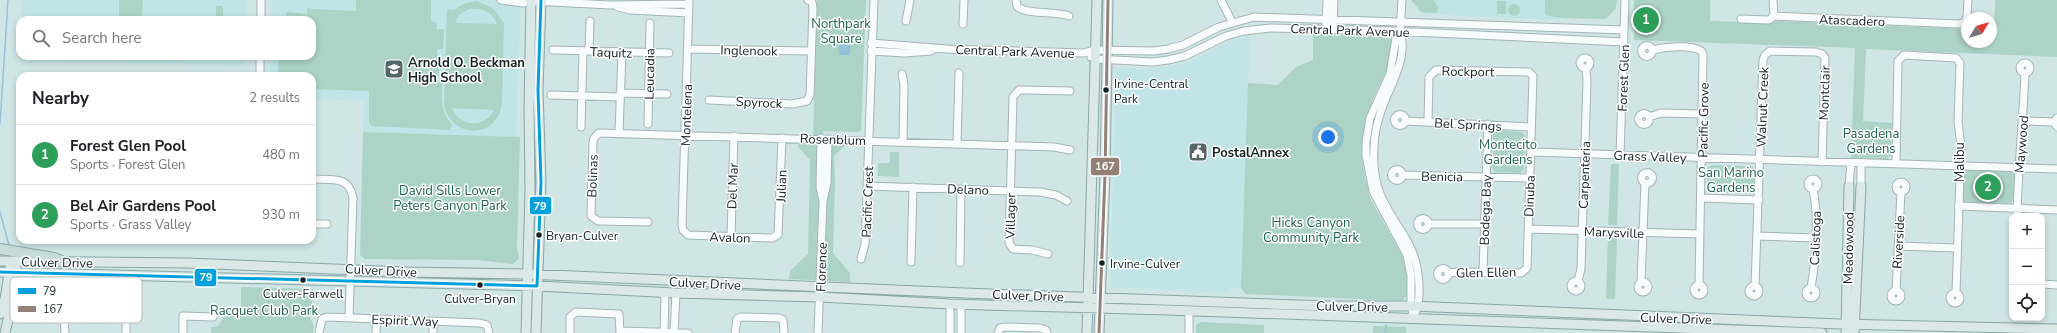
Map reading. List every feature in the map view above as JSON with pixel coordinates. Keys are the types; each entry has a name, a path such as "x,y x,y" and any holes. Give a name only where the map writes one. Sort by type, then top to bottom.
{"highway":[{"path":"0,249 54,258 64,262"}],"main road":[{"path":"526,333 530,184 529,108 531,0"},
{"path":"1087,333 1096,55 1096,0"},
{"path":"1099,333 1108,0"},
{"path":"536,333 541,182 538,90 541,1"},
{"name":"Meadowood","path":"1849,188 1850,329"},
{"name":"Meadowood","path":"1850,329 1861,189"},
{"name":"Culver Drive","path":"0,261 187,263 350,268 406,272 538,274 820,292 962,305 1099,308 1822,333"},
{"path":"1,311 5,299 8,272 13,261"},
{"path":"5,333 9,319 8,272"},
{"name":"Culver Drive","path":"8,272 307,279 350,282 527,285 676,293 820,292 1089,297 1329,306 1414,305 1850,329 2057,329"},
{"path":"0,296 1,311"}],"street":[{"path":"261,0 261,16"},
{"path":"501,0 523,3 531,0 610,5 689,2"},
{"name":"Pacific Crest","path":"861,259 865,244 871,47 874,0"},
{"path":"906,21 910,0"},
{"path":"963,24 964,0"},
{"path":"1016,0 1017,6 1023,11 1054,12 1069,16"},
{"path":"1221,0 1232,22"},
{"path":"1327,0 1330,20"},
{"path":"1329,29 1334,0"},
{"path":"1402,0 1400,31 1396,38 1390,74 1370,118 1366,142 1371,166 1381,195 1409,242 1415,259 1418,279 1414,305 1414,319"},
{"name":"Forest Glen","path":"1620,155 1625,0"},
{"path":"1773,0 1774,16"},
{"name":"Atascadero","path":"1741,19 1769,20 1774,16 1959,24 1964,22 1967,16 1968,0"},
{"path":"810,1 814,8 811,51"},
{"name":"Montelena","path":"683,230 689,2"},
{"path":"610,5 630,10 689,12"},
{"name":"Central Park Avenue","path":"1096,55 1107,51 1154,51 1183,45 1232,22 1254,17 1624,30"},
{"path":"581,127 582,96 590,21"},
{"name":"Leucadia","path":"648,124 650,23"},
{"name":"Central Park Avenue","path":"871,47 905,53 947,49 1084,54 1096,55 1107,60 1153,62 1185,56 1226,36 1244,31 1270,28 1400,31 1624,42"},
{"path":"1597,29 1597,41"},
{"name":"Pacific Grove","path":"1652,50 1676,47 1694,48 1701,51 1704,58 1699,285"},
{"name":"Inglenook","path":"688,49 811,51"},
{"name":"Taquitz","path":"552,50 669,53"},
{"name":"Spyrock","path":"709,100 792,104 807,101 810,95 811,51"},
{"name":"Walnut Creek","path":"1755,286 1758,236 1763,60 1764,55 1770,51"},
{"name":"Montclair","path":"1770,51 1816,52 1822,54 1825,58 1822,162"},
{"path":"619,133 622,52"},
{"name":"Malibu","path":"1896,163 1898,61 1904,56 1956,58 1960,63 1958,121 1961,147 1956,248 1956,293"},
{"path":"260,60 260,72"},
{"name":"Carpenteria","path":"1578,281 1581,269 1586,68"},
{"name":"Rockport","path":"1428,122 1429,77 1436,70 1529,72 1531,74"},
{"path":"957,143 959,73"},
{"name":"Maywood","path":"2017,213 2018,168 2023,121 2025,73"},
{"path":"902,74 904,84 903,142"},
{"name":"Dinuba","path":"1525,271 1527,263 1532,127 1533,80 1531,74"},
{"name":"Villager","path":"1048,254 1032,250 1018,250 1010,246 1008,238 1013,97 1016,93 1024,90 1070,91"},
{"path":"551,95 582,96 667,94"},
{"path":"1649,117 1661,113 1702,114"},
{"name":"Bel Springs","path":"1405,121 1532,127"},
{"path":"2023,121 2056,122"},
{"name":"Bodega Bay","path":"1483,272 1488,124"},
{"name":"Rosenblum","path":"596,134 602,132 957,143 1054,147 1070,150"},
{"name":"Bolinas","path":"596,134 593,142 590,212 593,218 598,221 648,222"},
{"name":"Del Mar","path":"731,236 734,136"},
{"name":"Julian","path":"778,235 782,138"},
{"name":"Florence","path":"818,333 823,201 827,183 824,139"},
{"name":"Grass Valley","path":"1531,152 1850,163 1896,163 1960,167 2057,170"},
{"name":"Meadowood","path":"1849,188 1850,163"},
{"name":"Meadowood","path":"1861,163 1861,189"},
{"name":"Benicia","path":"1402,175 1530,178"},
{"path":"316,179 341,180 347,183 351,189 353,198 349,318"},
{"path":"1641,282 1645,183"},
{"name":"Delano","path":"867,186 1050,193 1067,201"},
{"path":"911,262 913,187"},
{"path":"1849,188 1861,189"},
{"path":"960,263 961,189"},
{"name":"Calistoga","path":"1811,288 1814,270 1816,203 1813,189"},
{"name":"Riverside","path":"1896,291 1901,192"},
{"path":"1701,198 1759,200"},
{"path":"1958,206 2057,210"},
{"path":"316,224 327,224"},
{"path":"1428,224 1484,224"},
{"name":"Marysville","path":"1528,229 1700,234"},
{"name":"Avalon","path":"683,230 688,235 772,238 778,235"},
{"path":"1758,236 1815,238"},
{"path":"1898,246 1956,248"},
{"name":"Glen Ellen","path":"1448,273 1517,273 1525,271"},
{"path":"2045,284 2057,285"},
{"path":"664,333 665,292"},
{"path":"674,333 676,293"},
{"path":"950,304 950,333"},
{"path":"961,333 962,305"},
{"path":"1189,311 1189,333"},
{"path":"570,333 570,317 576,312 619,314 620,332 688,333"},
{"path":"183,333 183,316 213,317"},
{"path":"735,333 737,319 741,317 779,318 783,320 784,333"},
{"name":"Espirit Way","path":"319,333 322,319 349,318 480,323 487,325 489,333"},
{"path":"376,333 377,320"},
{"path":"433,322 433,333"},
{"path":"64,323 65,333"},
{"path":"126,323 126,333"},
{"path":"998,333 1000,328 1005,327 1040,328 1046,332"}],"shaded area":[{"path":"22,0 247,0 246,16 22,16"},
{"name":"Arnold O. Beckman High School","path":"272,0 521,0 516,137 363,132 364,101 316,99 316,72 269,72 270,60 316,60 316,16 271,16"},
{"path":"1411,0 1617,0 1616,8 1560,18 1559,20 1423,14"},
{"path":"1250,35 1241,288 1231,288 1225,293 1110,287 1116,68 1151,69 1178,65 1191,61 1230,41"},
{"path":"838,38 851,39 850,55 839,55"},
{"path":"245,60 245,65 23,61"},
{"path":"1978,181 1985,182 1985,184 1998,182 1999,188 1977,189"}],"green space":[{"path":"119,0 143,0 142,16 119,16"},
{"path":"356,0 431,0 431,21 437,23 437,29 444,29 443,49 437,49 437,55 439,55 439,75 436,75 436,80 442,81 442,104 445,114 452,124 450,130 372,126 369,123 369,91 316,89 316,72 278,72 279,60 316,60 316,16 286,16 286,12 307,14 307,7 311,9 356,11"},
{"name":"Northpark Square","path":"817,0 866,0 861,131 823,131 823,142 848,143 834,156 835,181 833,253 850,273 850,282 789,279 790,271 808,254 810,160 798,147 798,141 813,142"},
{"path":"1411,0 1434,0 1438,7 1438,11 1437,13 1421,12"},
{"path":"1545,0 1617,0 1616,8 1606,19 1560,18 1545,15"},
{"name":"Pasadena Gardens","path":"1634,0 1710,0 1710,21 1771,23 1776,21 1961,29 1961,48 1997,48 1997,12 1995,12 1995,0 2057,0 2057,57 1866,49 1863,121 1892,123 1891,155 1887,159 1851,158 1855,48 1634,40"},
{"path":"476,1 493,8 504,23 502,103 499,115 484,129 474,131 456,125 449,116 444,105 447,9 454,10 463,4","holes":["469,9 486,11 492,16 497,24 455,23 460,14","452,108 494,110 485,120 479,123 472,123 460,119"]},
{"path":"1497,1 1506,1 1506,14 1497,14"},
{"path":"1512,4 1516,4 1520,10 1516,16 1512,16 1508,12 1508,8"},
{"path":"216,6 223,6 223,16 216,16"},
{"name":"Hicks Canyon Community Park","path":"1313,34 1387,37 1392,40 1388,68 1373,99 1366,120 1362,157 1371,200 1402,255 1407,277 1408,294 1402,301 1246,294 1241,288 1248,83 1278,85 1296,67 1313,60"},
{"name":"Montecito Gardens","path":"1496,130 1522,132 1525,135 1524,169 1520,173 1495,172 1492,168 1493,134"},
{"name":"David Sills Lower Peters Canyon Park","path":"363,132 520,137 517,249 519,258 513,264 477,260 365,259 360,255"},
{"path":"890,152 899,152 899,177 878,176 878,163 890,163"},
{"path":"1611,164 1619,164 1617,225 1608,225"},
{"name":"San Marino Gardens","path":"1712,165 1752,166 1754,170 1754,191 1750,194 1710,193 1707,189 1707,168"},
{"path":"1968,169 2012,171 2016,176 2014,201 2008,204 1964,202 1962,198 1962,174"},
{"path":"1608,238 1617,238 1615,299 1606,299"},
{"name":"Racquet Club Park","path":"241,287 313,289 312,311 310,318 314,326 313,333 211,333 211,327 218,326 224,317 241,309"},
{"path":"1201,322 1264,325 1264,333 1196,333 1196,325"},
{"path":"1373,326 1406,327 1406,333 1373,333"}],"waterway":[{"path":"0,124 8,0"},
{"path":"0,212 9,245"},
{"path":"1385,333 1386,325"}],"transit line":[{"name":"79","path":"0,272 537,286 541,182 538,90 541,0"},
{"name":"167","path":"1099,333 1105,174 1108,0"}],"place":[{"name":"Forest Glen Pool","path":"1646,20"},
{"name":"Arnold O. Beckman High School","path":"394,69"},
{"name":"Irvine-Central Park","path":"1106,90"},
{"name":"PostalAnnex","path":"1198,152"},
{"name":"Bel Air Gardens Pool","path":"1988,187"},
{"name":"Bryan-Culver","path":"539,235"},
{"name":"Irvine-Culver","path":"1102,263"},
{"name":"Culver-Farwell","path":"303,280"},
{"name":"Culver-Bryan","path":"480,285"}]}
